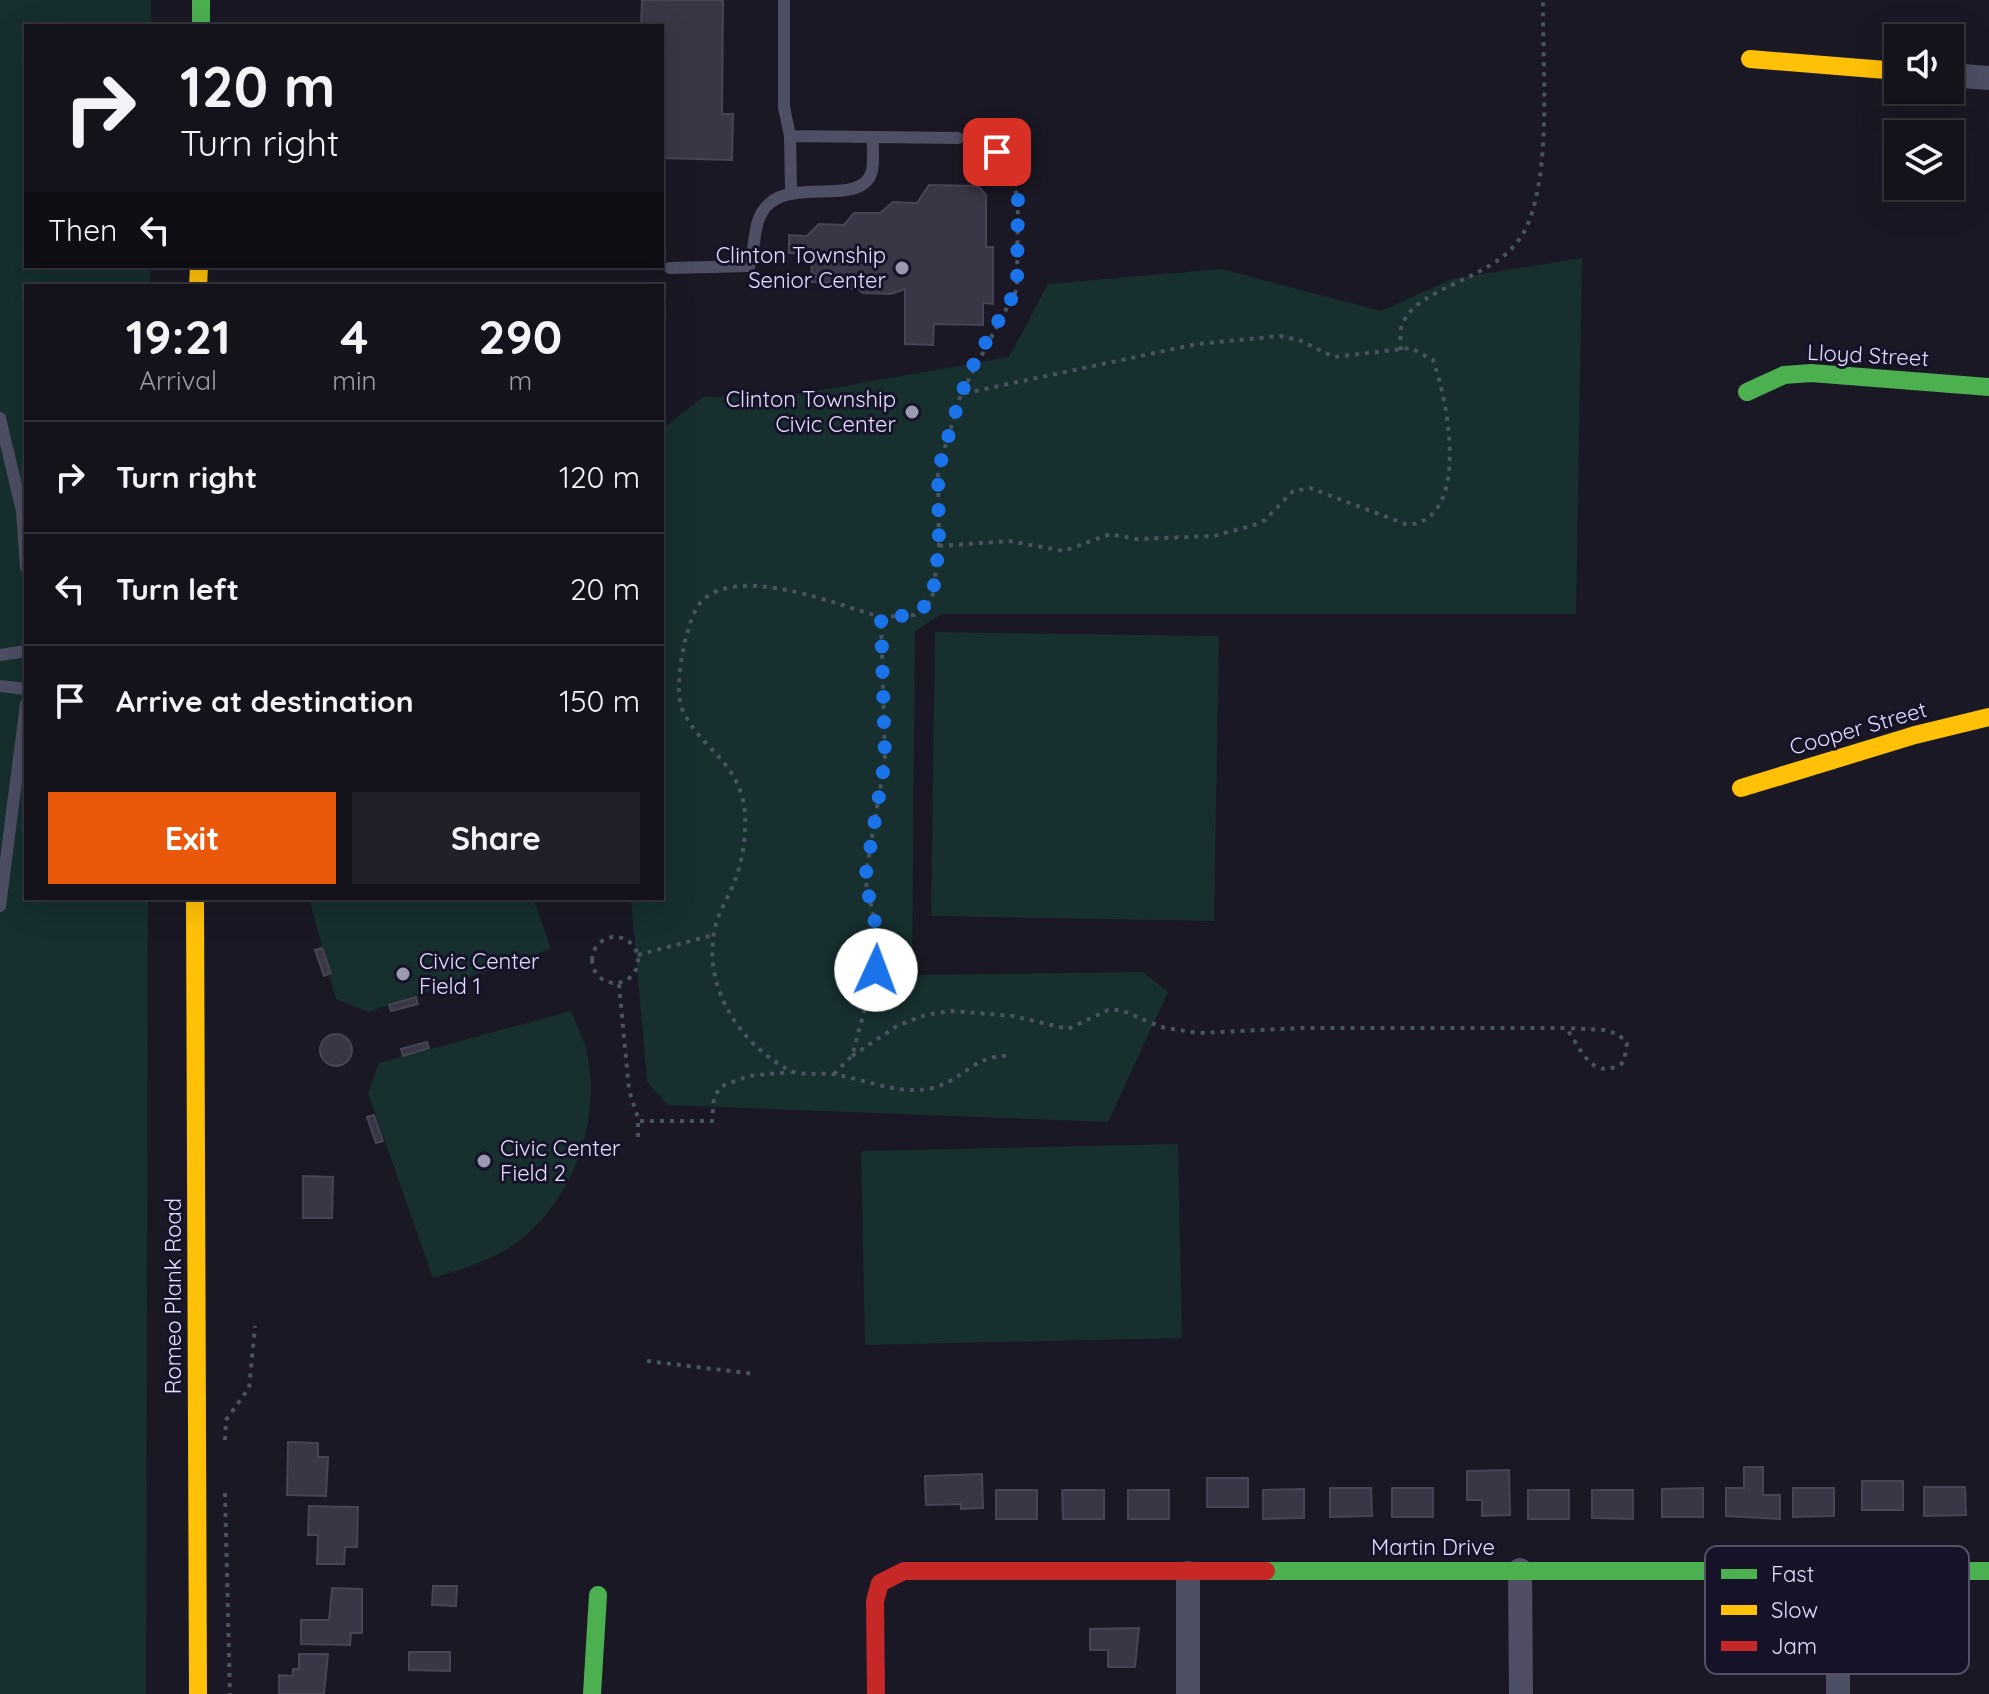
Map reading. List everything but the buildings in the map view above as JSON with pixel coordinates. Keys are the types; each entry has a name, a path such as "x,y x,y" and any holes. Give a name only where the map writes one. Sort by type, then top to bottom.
{"street":[{"path":"201,0 201,24"},
{"path":"1750,59 1884,70"},
{"path":"1964,76 1989,78"},
{"name":"Lloyd Street","path":"1747,392 1784,375 1811,373 1989,387"},
{"name":"Cooper Street","path":"1741,788 1915,735 1989,717"},
{"name":"Romeo Plank Road","path":"195,900 198,1694"},
{"path":"1520,1570 1521,1694"},
{"name":"Martin Drive","path":"876,1694 875,1601 880,1583 904,1571 1705,1571"},
{"name":"Martin Drive","path":"1969,1571 1989,1571"},
{"path":"1188,1573 1188,1694"},
{"path":"592,1694 598,1595"}],"lane":[{"path":"784,0 784,107 790,136 791,191"},
{"path":"790,136 958,138"},
{"path":"670,268 749,266 760,215 770,203 791,191 847,191 862,186 871,173 873,137"},
{"path":"0,418 22,511 24,539"},
{"path":"0,655 24,651"},
{"path":"0,686 24,689"},
{"path":"0,906 24,720"}],"path":[{"path":"1401,350 1402,326 1420,302 1500,261 1523,233 1538,197 1543,0"},
{"path":"791,1072 749,1037 722,1003 714,963 713,935 736,879 743,851 745,814 734,774 681,706 682,653 690,622 702,601 729,587 765,585 881,617 914,615 932,600 939,546 938,471 961,394 976,359 1017,289 1018,197 997,152"},
{"path":"939,546 1009,541 1064,551 1110,534 1136,539 1214,536 1265,520 1293,491 1310,488 1327,492 1395,522 1421,524 1433,516 1445,500 1449,429 1433,360 1411,348 1334,357 1299,340 1280,336 1211,342 961,394"},
{"path":"852,1056 881,949 865,879 885,760 881,617"},
{"path":"638,955 713,935"},
{"path":"608,938 622,938 634,946 638,955 636,972 619,984 598,976 592,962 596,948 608,938"},
{"path":"619,984 629,1090 638,1120 638,1137"},
{"path":"834,1074 852,1056 897,1026 925,1015 952,1011 1013,1016 1068,1029 1108,1010 1121,1010 1161,1027 1198,1033 1302,1028 1566,1028 1618,1034 1627,1043 1624,1062 1616,1067 1596,1067 1585,1060 1566,1028"},
{"path":"638,1120 712,1121 714,1098 720,1087 748,1076 791,1072 834,1074 870,1086 931,1088 991,1055 1008,1056"},
{"path":"225,1446 226,1420 249,1388 255,1326"},
{"path":"647,1361 755,1374"},
{"path":"225,1485 230,1694"}],"green space":[{"path":"0,0 151,0 151,24 24,24 24,268 150,268 150,284 24,284 24,900 148,900 146,1694 0,1694"},
{"path":"1582,258 1576,614 942,614 915,631 912,975 1143,972 1168,992 1108,1122 667,1105 647,1081 631,900 664,900 664,427 703,397 788,396 1009,357 1048,284 1222,269 1381,311 1452,279"},
{"path":"935,632 1219,636 1214,921 931,916"},
{"name":"Civic Center Field 1","path":"310,900 534,900 551,949 368,1012 336,999"},
{"name":"Civic Center Field 2","path":"571,1011 585,1045 590,1073 590,1102 578,1159 566,1186 530,1232 507,1249 481,1262 433,1278 368,1093 379,1063"},
{"path":"1178,1144 1182,1338 865,1345 861,1151"}],"traffic: fast":[{"path":"201,0 201,24"},
{"path":"1747,392 1784,375 1811,373 1989,387"},
{"path":"1266,1571 1705,1571"},
{"path":"1969,1571 1989,1571"},
{"path":"592,1694 598,1595"}],"traffic: slow":[{"path":"1750,59 1884,70"},
{"path":"198,284 199,268"},
{"path":"1741,788 1915,735 1989,717"},
{"path":"195,900 198,1694"}],"traffic: jam":[{"path":"876,1694 875,1601 880,1583 904,1571 1266,1571"}],"place":[{"name":"Clinton Township Senior Center","path":"902,268"},
{"name":"Clinton Township Civic Center","path":"912,412"},
{"name":"Civic Center Field 1","path":"403,974"},
{"name":"Civic Center Field 2","path":"484,1161"}],"route":[{"path":"876,970 881,949 865,879 876,797 885,760 881,617 914,615 925,609 932,600 937,584 939,546 936,510 938,471 961,394 976,359 1017,289 1018,197 997,152"}]}
